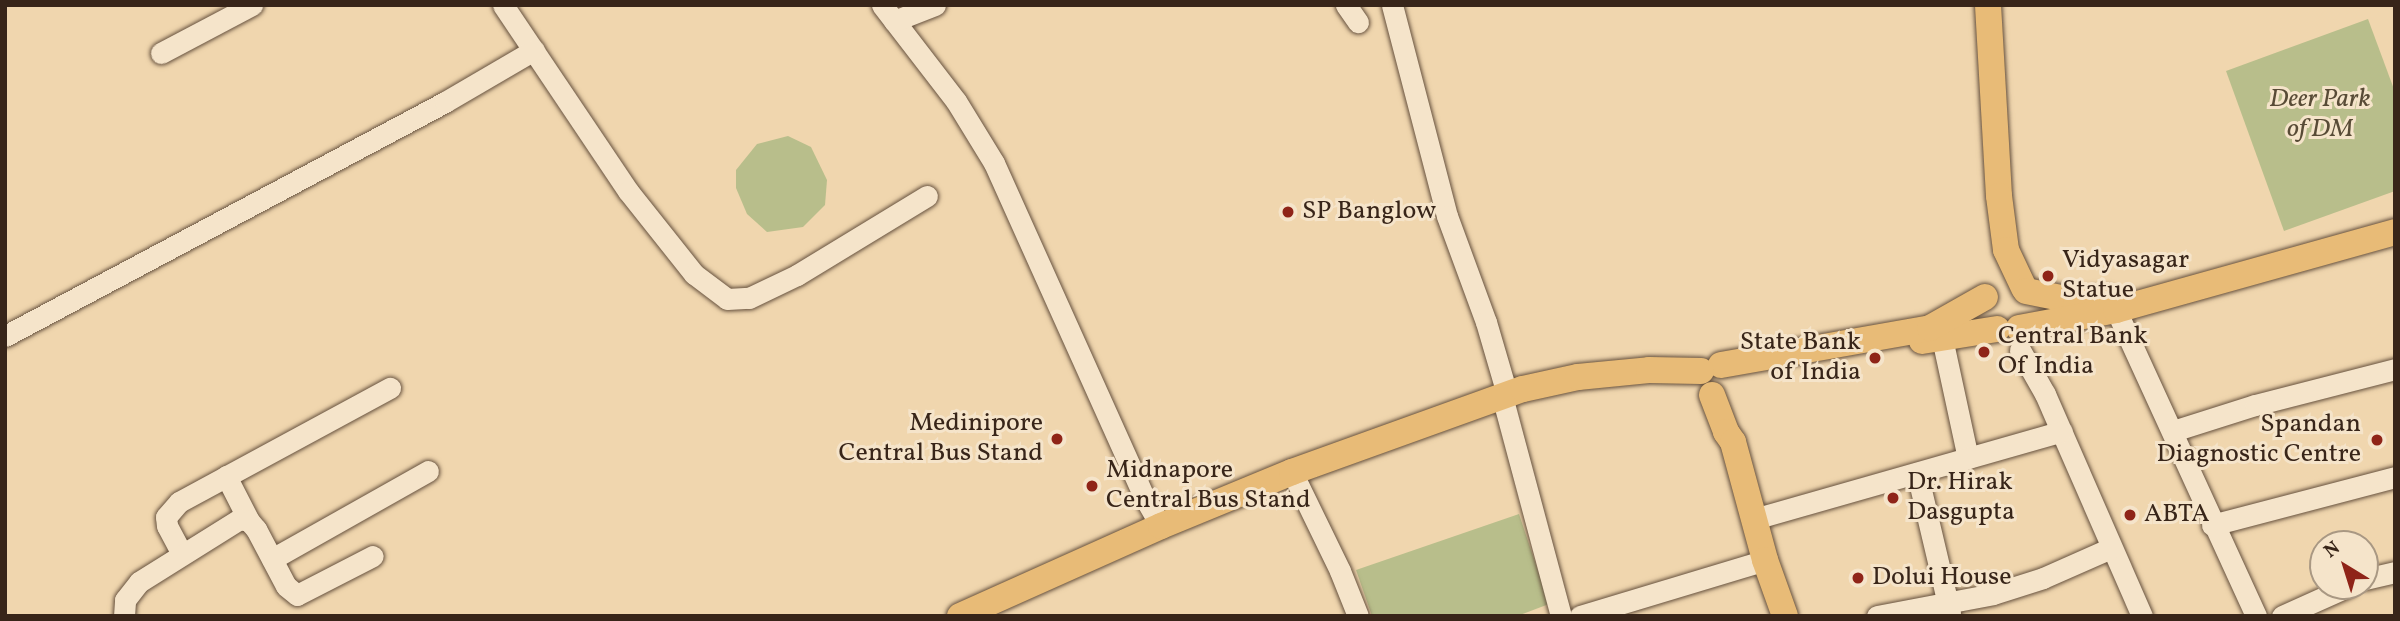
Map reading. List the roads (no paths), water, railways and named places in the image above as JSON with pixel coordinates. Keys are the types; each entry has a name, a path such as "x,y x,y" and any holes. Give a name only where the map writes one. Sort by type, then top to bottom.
{"main road":[{"path":"1988,5 1998,196 2006,250 2032,309 2028,320 2012,336"},
{"path":"1718,379 1930,328 2003,282 2076,300 2101,301 2127,296 2395,218"},
{"path":"960,616 1161,526 1292,472 1505,395 1578,377 1649,370 1718,379 1942,338 2012,336 2116,310 2395,232"},
{"path":"2006,250 1988,292 1984,315 2012,336"},
{"path":"1718,379 1765,560 1785,616"}],"street":[{"path":"161,53 252,5"},
{"path":"503,5 628,191 694,274 727,299 749,298 797,275 928,196"},
{"path":"935,5 888,13 956,102 993,163 1138,483 1161,526"},
{"path":"1392,5 1447,216 1486,322 1561,616"},
{"path":"5,336 432,108 534,50"},
{"path":"2116,310 2173,432 2212,525 2256,616"},
{"path":"2012,336 2035,373 2062,431 2142,616"},
{"path":"1942,338 1968,458"},
{"path":"2173,432 2255,405 2395,369"},
{"path":"182,554 167,526 166,517 170,509 390,388"},
{"path":"1754,519 2062,431"},
{"path":"272,559 428,471"},
{"path":"1292,472 1340,571 1358,616"},
{"path":"1917,472 1928,508 1948,609"},
{"path":"226,476 286,586 297,595 373,556"},
{"path":"2212,525 2395,477"},
{"path":"124,616 125,600 131,590 231,523 250,521"},
{"path":"1877,616 1948,609 2030,582 2111,548"},
{"path":"1580,616 1765,560"},
{"path":"2282,616 2317,600"}],"place":[{"name":"SP Banglow","path":"1288,212"},
{"name":"Vidyasagar Statue","path":"2048,276"},
{"name":"Central Bank Of India","path":"1984,352"},
{"name":"State Bank of India","path":"1875,358"},
{"name":"Medinipore Central Bus Stand","path":"1057,439"},
{"name":"Spandan Diagnostic Centre","path":"2377,440"},
{"name":"Midnapore Central Bus Stand","path":"1092,486"},
{"name":"Dr. Hirak Dasgupta","path":"1893,498"},
{"name":"ABTA","path":"2130,515"},
{"name":"Dolui House","path":"1858,578"}],"park label":[{"name":"Deer Park of DM","path":"2320,115"}]}
